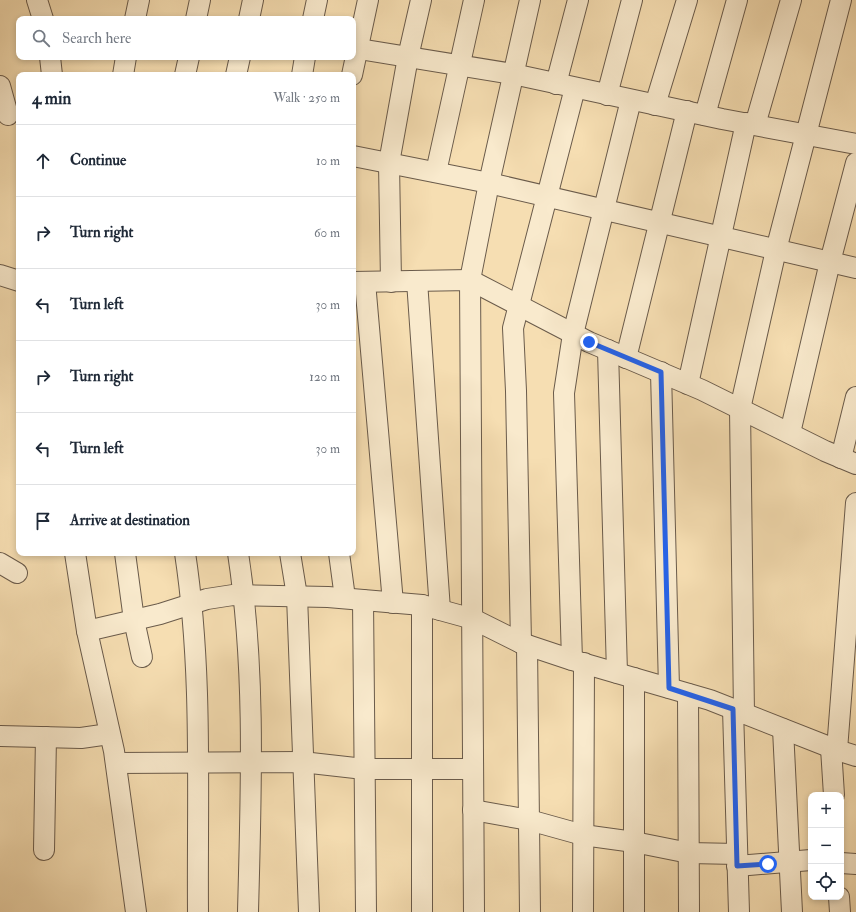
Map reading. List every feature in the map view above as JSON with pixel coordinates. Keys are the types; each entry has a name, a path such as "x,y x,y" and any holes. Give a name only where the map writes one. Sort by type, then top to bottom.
{"street":[{"path":"37,0 42,16"},
{"path":"136,16 139,0"},
{"path":"197,16 200,0"},
{"path":"250,16 253,0"},
{"path":"314,16 317,0"},
{"path":"368,0 356,48 513,74 606,95 856,144"},
{"path":"391,282 389,163 408,57 421,0"},
{"path":"436,172 458,65 474,0"},
{"path":"474,912 470,280 488,183 530,0"},
{"path":"556,84 578,0"},
{"path":"606,95 632,0"},
{"path":"655,105 687,0"},
{"path":"634,912 634,842 625,675 618,354 696,113 737,0"},
{"path":"688,384 721,236 751,124 791,0"},
{"path":"739,912 737,860 740,409 776,250 841,0"},
{"path":"50,60 52,72"},
{"path":"124,72 126,60"},
{"path":"186,72 188,60"},
{"path":"237,72 239,60"},
{"path":"302,72 304,60"},
{"path":"352,72 354,60"},
{"path":"0,86 9,115"},
{"path":"530,912 524,644 513,328 575,88"},
{"path":"583,912 583,834 578,661 564,393 573,334 631,100"},
{"path":"356,157 548,196 856,268"},
{"path":"790,433 830,262 856,163"},
{"path":"0,275 16,280"},
{"path":"393,602 359,282 470,280 519,304 573,334 688,384 849,461 856,397"},
{"path":"417,281 431,608 421,769 422,912"},
{"path":"661,372 669,688"},
{"path":"834,792 834,749 856,503"},
{"path":"75,556 87,631 116,763 136,912"},
{"path":"125,556 134,620 142,657"},
{"path":"185,556 193,603 197,670 198,912"},
{"path":"238,556 244,596 252,762 248,912"},
{"path":"290,556 297,596 302,762 309,912"},
{"path":"339,556 354,599 364,769 366,912"},
{"path":"0,563 17,573"},
{"path":"87,631 160,614 207,599 244,596 297,596 354,599 393,602 431,608 473,619 524,644 688,694 856,756"},
{"path":"688,694 689,912"},
{"path":"783,729 792,912"},
{"path":"0,736 81,738 109,734"},
{"path":"44,850 46,737"},
{"path":"116,763 302,762 364,769 474,769"},
{"path":"474,810 529,820 583,834 689,853 737,860 789,862 808,860"},
{"path":"844,863 856,864"},
{"path":"839,900 840,912"}],"route":[{"path":"589,342 661,372 669,688 710,700 733,709 737,866 768,864"}]}
